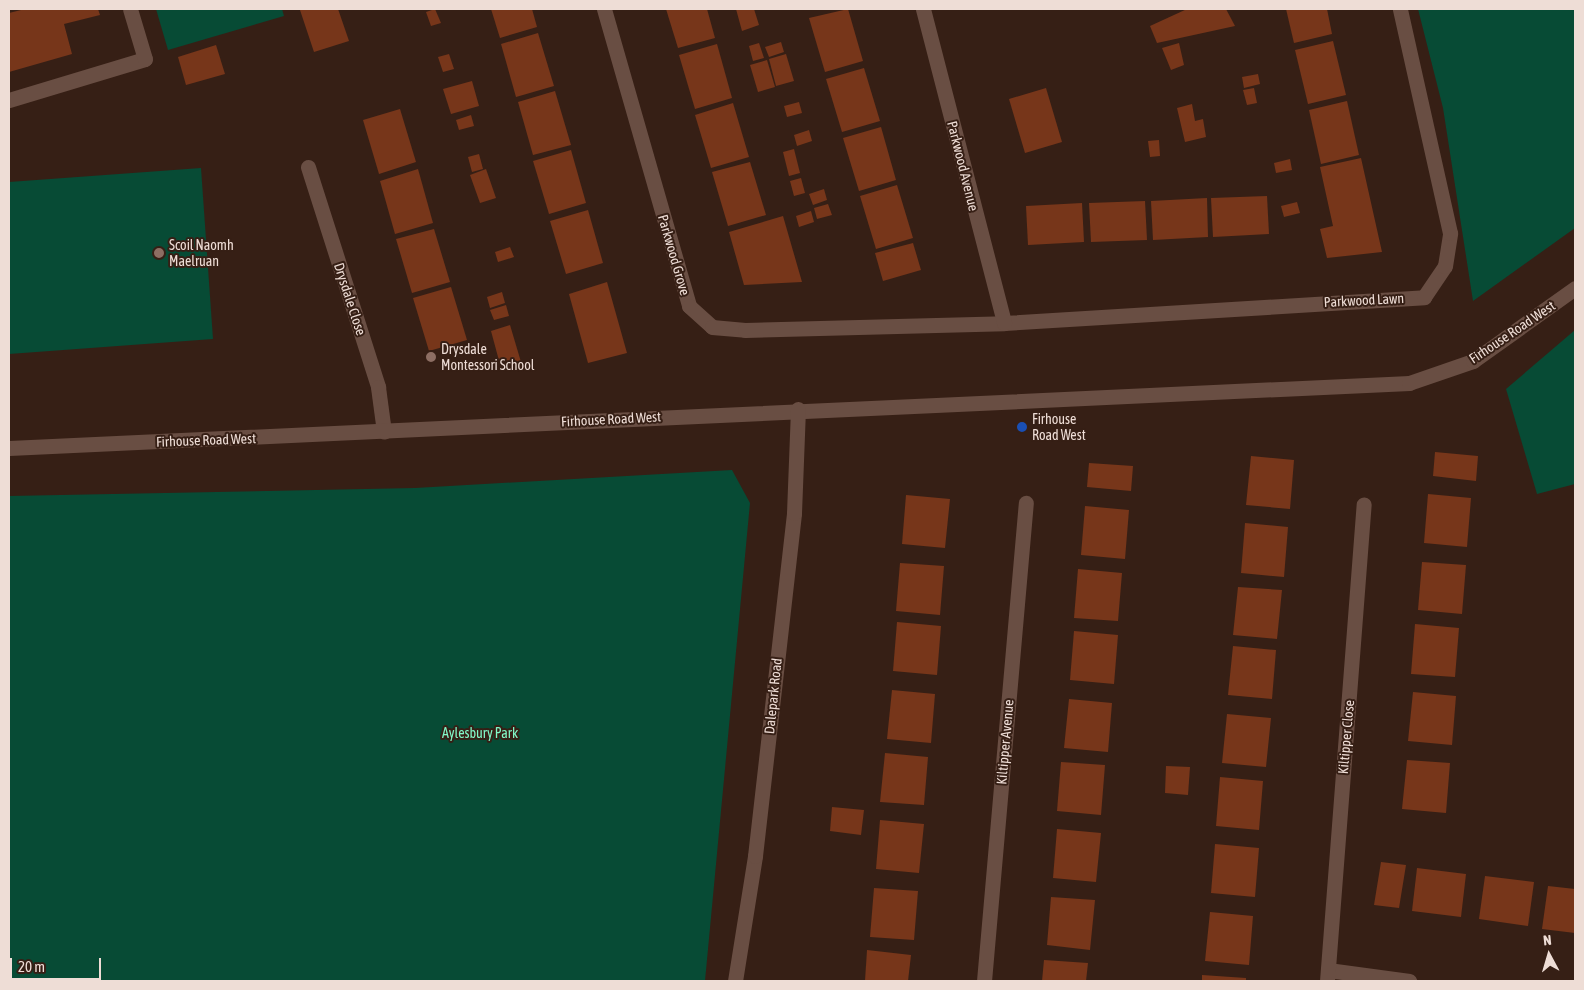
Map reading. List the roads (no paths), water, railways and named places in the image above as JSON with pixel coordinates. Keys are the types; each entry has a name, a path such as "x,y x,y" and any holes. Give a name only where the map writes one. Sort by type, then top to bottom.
{"street":[{"path":"9,100 145,58 130,9"},
{"name":"Parkwood Grove","path":"604,9 689,306 712,327 1004,323"},
{"name":"Parkwood Avenue","path":"923,9 1004,323"},
{"name":"Parkwood Lawn","path":"1004,323 1424,297 1445,266 1450,233 1400,9"},
{"name":"Drysdale Close","path":"308,167 378,387 384,432"},
{"name":"Firhouse Road West","path":"9,448 384,432 798,409 1409,383 1473,361 1575,288"},
{"name":"Dalepark Road","path":"735,981 755,856 794,513 798,409"},
{"name":"Kiltipper Avenue","path":"984,981 1026,503"},
{"name":"Kiltipper Close","path":"1364,504 1327,976 1409,981"}],"place":[{"name":"Scoil Naomh Maelruan","path":"159,253"},
{"name":"Drysdale Montessori School","path":"431,357"},
{"name":"Firhouse Road West","path":"1022,427"}],"park label":[{"name":"Aylesbury Park","path":"480,733"}]}
